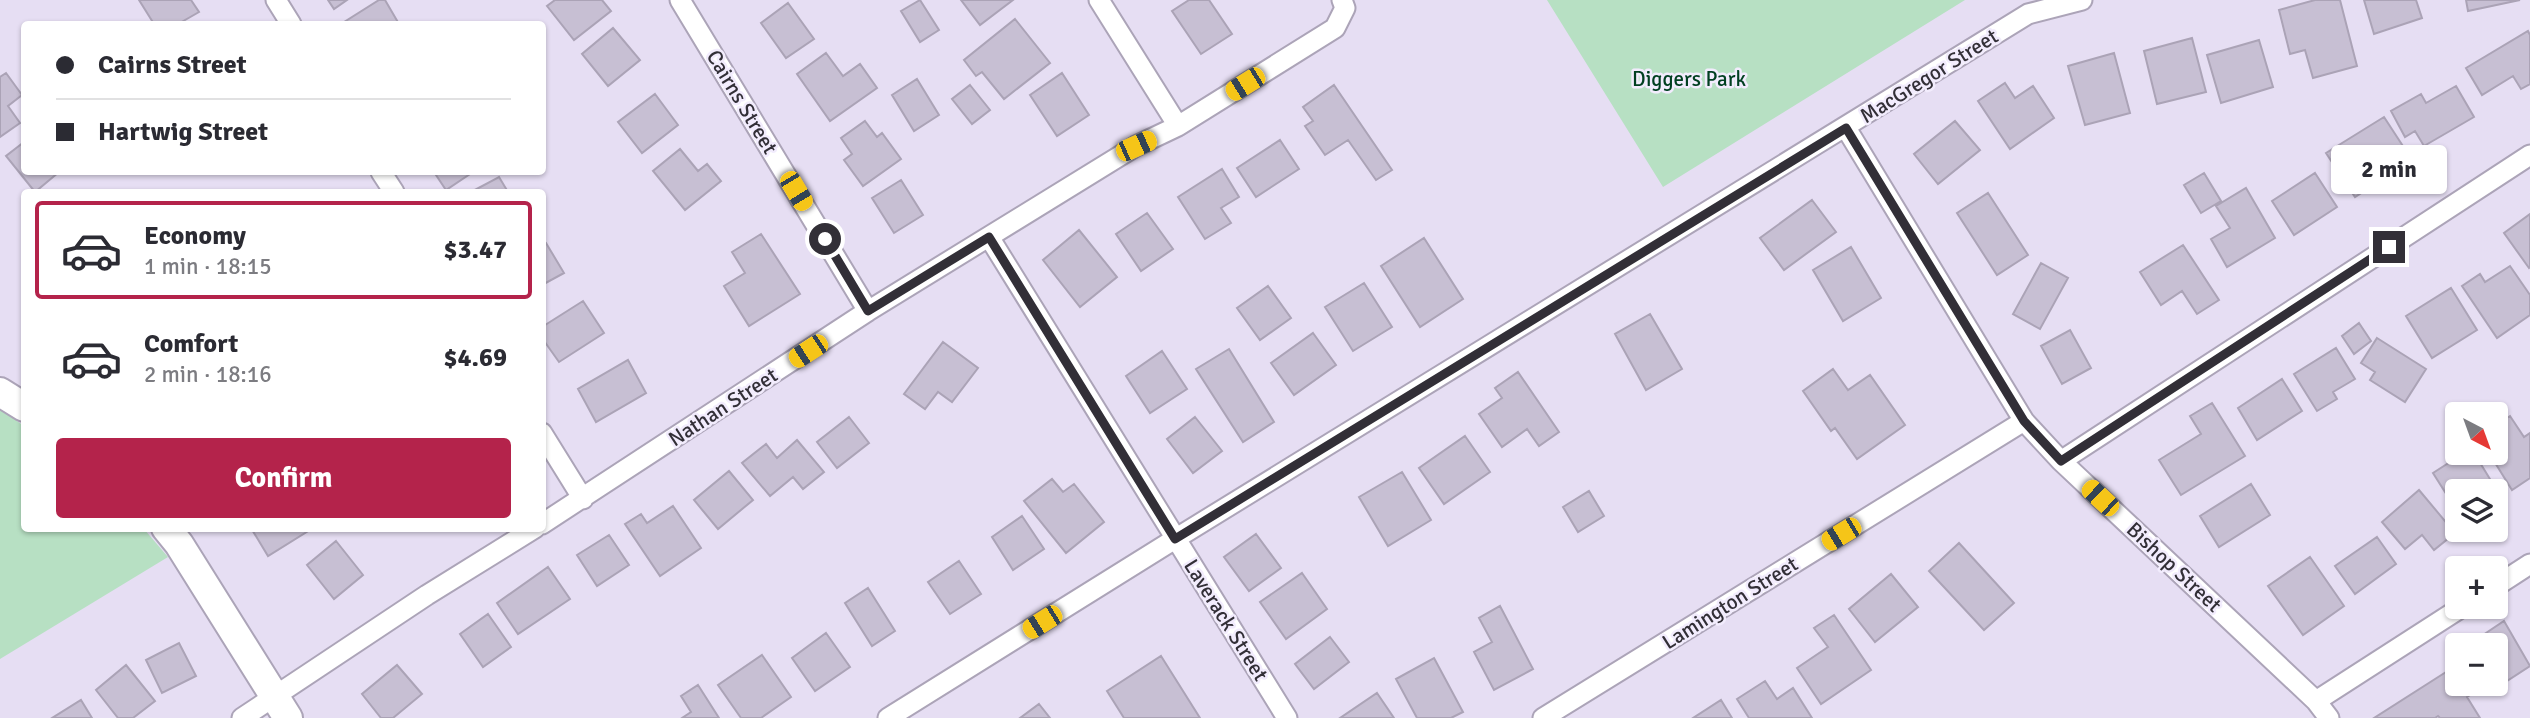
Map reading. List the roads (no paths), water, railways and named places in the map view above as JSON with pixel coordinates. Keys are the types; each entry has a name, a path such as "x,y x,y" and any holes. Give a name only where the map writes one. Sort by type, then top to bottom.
{"street":[{"path":"276,0 289,21"},
{"name":"Cairns Street","path":"680,0 868,311"},
{"path":"1099,0 1178,127"},
{"name":"Nathan Street","path":"546,522 868,311 1136,146 1178,127 1335,28 1345,8 1342,0"},
{"name":"MacGregor Street","path":"888,718 2028,14 2082,0"},
{"name":"Bishop Street","path":"1846,128 2024,421 2061,461 2316,701 2329,718"},
{"path":"2061,461 2530,155"},
{"name":"Laverack Street","path":"989,237 1287,718"},
{"path":"0,392 21,405"},
{"name":"Lamington Street","path":"1543,718 2024,421"},
{"path":"546,439 583,499"},
{"path":"169,532 282,707"},
{"path":"242,718 282,707 427,595 529,532"},
{"path":"2508,578 2530,564"},
{"path":"2316,701 2445,618"}],"park label":[{"name":"Diggers Park","path":"1689,79"}]}
